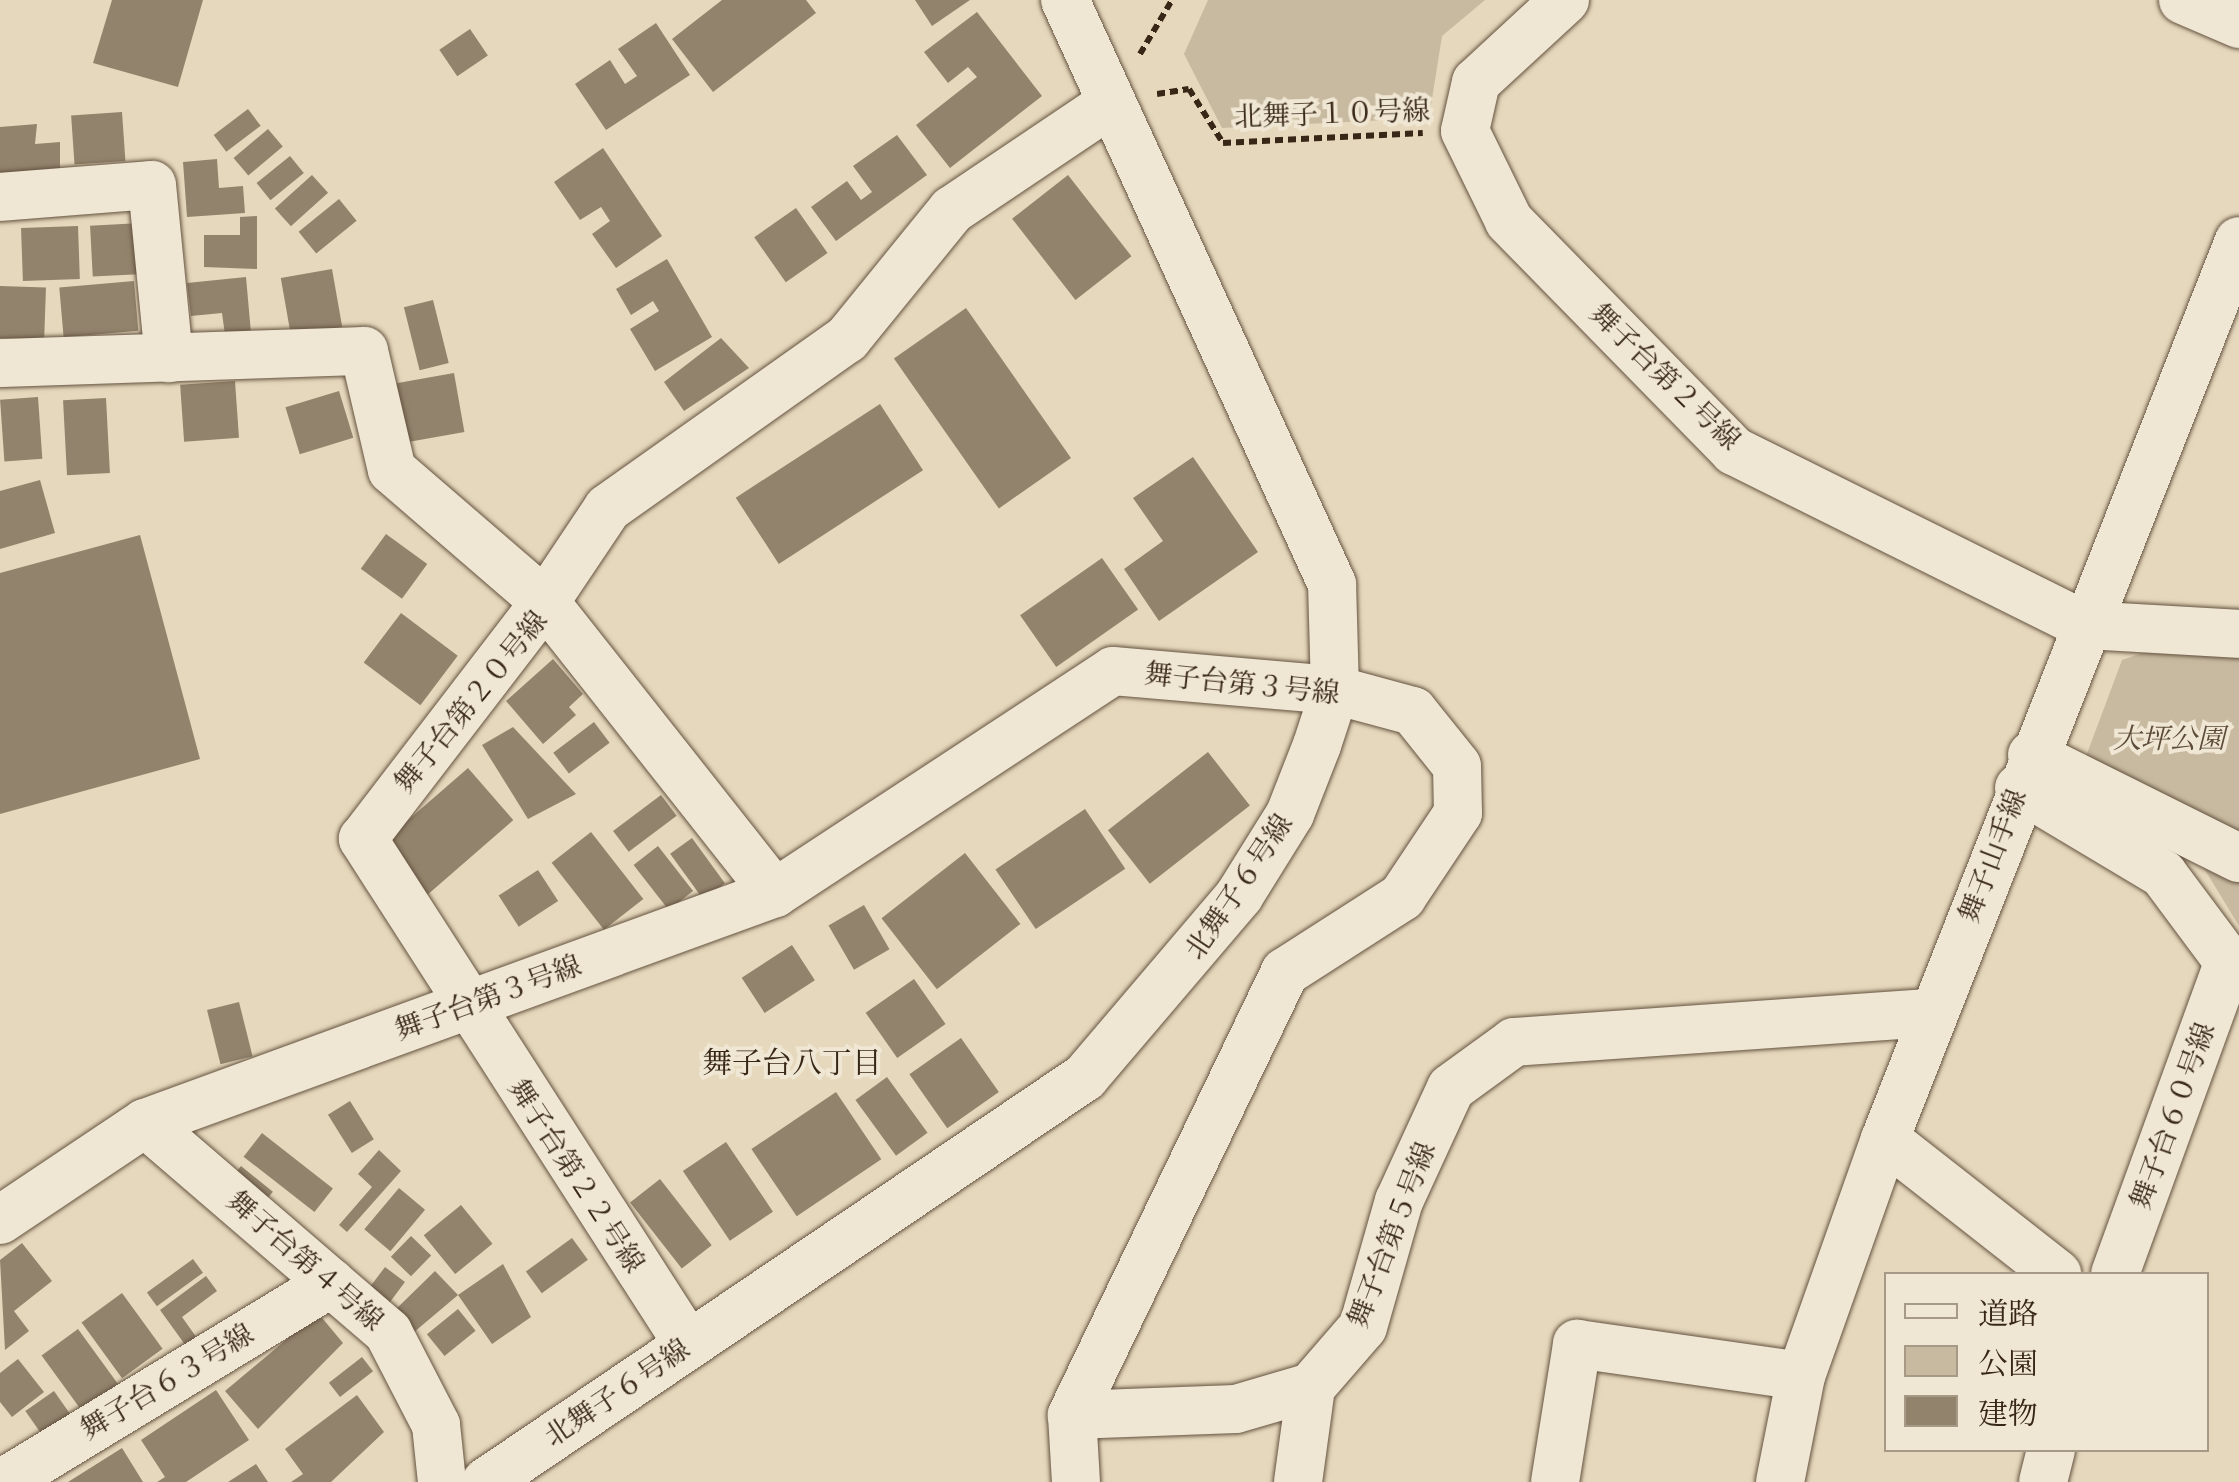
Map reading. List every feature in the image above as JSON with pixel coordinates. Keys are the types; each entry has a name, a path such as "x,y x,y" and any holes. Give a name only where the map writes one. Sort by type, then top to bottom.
{"street":[{"name":"北舞子６号線","path":"486,1482 1085,1077 1239,896 1290,814 1335,690 1332,584 1065,0"},
{"path":"1465,131 1476,82 1565,0"},
{"path":"2183,0 2239,24"},
{"path":"0,363 364,352 392,470 546,602 608,508 847,339 952,210 1112,103"},
{"name":"舞子台第２号線","path":"1465,131 1509,221 1734,450 2085,625"},
{"path":"0,198 152,185 169,358"},
{"name":"舞子山手線","path":"1780,1482 1801,1376 1885,1139 2025,771 2239,241"},
{"name":"舞子台第２０号線","path":"464,1007 363,839 546,602 775,894"},
{"path":"2085,625 2239,634"},
{"name":"舞子台第３号線","path":"0,1220 145,1124 775,894 1113,671 1335,690 1414,710 1457,766 1458,813 1402,897 1284,972 1072,1415"},
{"path":"2025,771 2239,858"},
{"path":"2025,771 2164,874 2235,967"},
{"name":"舞子台６０号線","path":"2117,1272 2235,967"},
{"name":"舞子台第２２号線","path":"464,1007 688,1344"},
{"name":"舞子台第５号線","path":"1311,1387 1363,1327 1399,1201 1450,1088 1514,1042 1933,1013"},
{"name":"舞子台第４号線","path":"145,1124 388,1332 436,1425 442,1482"},
{"path":"1885,1139 2055,1272"},
{"name":"舞子台６３号線","path":"4,1482 330,1283"},
{"path":"1555,1482 1577,1344 1801,1376"},
{"path":"1076,1482 1072,1415 1236,1409 1311,1387 1298,1482"},
{"path":"2043,1482 2050,1452"}],"path":[{"name":"北舞子１０号線","path":"1112,103 1189,88 1222,143 1465,131"}],"green space":[{"path":"1208,0 1485,0 1442,36 1429,118 1222,128 1184,54"},
{"name":"大坪公園","path":"2165,645 2239,652 2239,926 2205,870 2085,759 2122,660"}],"building":[{"path":"112,0 203,0 178,87 93,63"},
{"path":"722,0 806,0 816,13 713,92 672,39"},
{"path":"915,0 970,0 932,26"},
{"path":"977,12 1042,96 950,168 916,125 977,77 968,67 948,83 924,52"},
{"path":"656,23 690,75 606,130 575,84 610,60 625,84 637,76 618,49"},
{"path":"470,29 488,56 457,76 439,50"},
{"path":"248,109 261,126 226,152 214,135"},
{"path":"122,112 125,161 75,164 71,116"},
{"path":"37,124 35,144 60,142 60,170 0,175 0,127"},
{"path":"268,129 283,147 248,176 234,158"},
{"path":"897,135 927,175 836,241 811,207 847,181 861,200 872,192 853,166"},
{"path":"603,148 662,236 616,268 592,234 610,221 601,207 580,220 554,182"},
{"path":"290,156 304,173 270,200 257,183"},
{"path":"217,159 219,188 243,186 245,213 187,217 183,162"},
{"path":"312,175 328,193 291,226 275,208"},
{"path":"1068,175 1131,256 1075,300 1012,219"},
{"path":"339,199 357,221 316,253 299,232"},
{"path":"796,208 828,253 786,282 754,237"},
{"path":"257,216 257,269 204,267 204,235 240,235 240,217"},
{"path":"141,223 144,274 93,277 90,226"},
{"path":"78,226 80,279 23,281 21,228"},
{"path":"667,259 712,337 655,371 630,329 659,311 653,301 631,315 616,289"},
{"path":"332,269 342,327 291,336 281,278"},
{"path":"246,277 251,333 225,335 222,313 191,316 187,283"},
{"path":"134,281 138,331 64,337 59,288"},
{"path":"0,286 46,288 44,340 0,338"},
{"path":"433,300 449,363 420,370 404,307"},
{"path":"966,308 1071,458 999,508 894,358"},
{"path":"721,338 749,368 684,411 664,382"},
{"path":"454,373 464,432 405,443 395,383"},
{"path":"235,381 239,438 184,442 180,385"},
{"path":"339,391 353,438 300,454 285,407"},
{"path":"38,397 42,459 4,461 0,400"},
{"path":"106,398 110,473 67,475 63,400"},
{"path":"880,404 923,470 779,564 736,498"},
{"path":"1193,457 1258,552 1159,621 1124,569 1163,541 1133,498"},
{"path":"40,480 55,533 0,549 0,491"},
{"path":"386,534 427,564 402,599 361,569"},
{"path":"140,535 200,759 0,814 0,573"},
{"path":"1102,558 1138,610 1056,667 1020,615"},
{"path":"401,613 458,656 420,705 364,663"},
{"path":"553,659 583,694 569,707 576,715 543,744 506,701"},
{"path":"594,722 610,743 569,773 553,753"},
{"path":"513,727 576,794 528,819 482,745"},
{"path":"1208,752 1250,806 1150,884 1108,830"},
{"path":"468,768 513,820 423,898 378,846"},
{"path":"661,795 677,816 629,852 613,831"},
{"path":"1085,809 1125,869 1036,929 995,869"},
{"path":"591,832 643,899 604,930 552,863"},
{"path":"692,838 725,883 703,899 670,854"},
{"path":"658,846 693,891 669,910 634,865"},
{"path":"965,853 1020,924 937,989 881,918"},
{"path":"538,870 558,901 519,927 499,896"},
{"path":"864,905 890,949 854,970 828,926"},
{"path":"792,945 815,980 765,1013 742,978"},
{"path":"914,979 946,1024 897,1058 866,1013"},
{"path":"239,1002 253,1056 221,1064 207,1010"},
{"path":"961,1038 999,1092 947,1128 909,1074"},
{"path":"887,1077 928,1133 896,1156 855,1100"},
{"path":"836,1092 881,1159 797,1216 751,1149"},
{"path":"350,1101 374,1139 352,1153 328,1115"},
{"path":"262,1133 333,1188 314,1212 244,1157"},
{"path":"726,1142 773,1212 730,1241 683,1171"},
{"path":"379,1150 401,1171 347,1232 339,1225 372,1187 358,1174"},
{"path":"241,1166 273,1192 265,1202 233,1176"},
{"path":"660,1179 712,1245 682,1269 630,1202"},
{"path":"399,1188 425,1210 390,1251 364,1229"},
{"path":"461,1205 492,1244 455,1274 424,1235"},
{"path":"411,1236 431,1255 411,1276 391,1257"},
{"path":"572,1238 588,1260 542,1293 526,1272"},
{"path":"22,1243 52,1281 14,1311 29,1331 5,1350 0,1260"},
{"path":"193,1259 203,1273 157,1306 147,1293"},
{"path":"503,1264 531,1317 492,1344 458,1295"},
{"path":"385,1267 405,1282 385,1308 365,1293"},
{"path":"435,1271 458,1295 413,1333 392,1313"},
{"path":"206,1276 217,1291 182,1317 197,1338 186,1346 160,1310"},
{"path":"122,1293 163,1349 122,1378 82,1322"},
{"path":"458,1309 476,1331 445,1356 427,1334"},
{"path":"318,1313 343,1343 258,1429 225,1391"},
{"path":"78,1329 123,1391 87,1418 42,1355"},
{"path":"362,1357 373,1371 340,1397 329,1383"},
{"path":"18,1359 44,1392 12,1417 0,1402 0,1373"},
{"path":"216,1390 249,1440 186,1482 157,1482 165,1477 141,1440"},
{"path":"54,1391 73,1418 44,1438 25,1411"},
{"path":"357,1395 384,1432 331,1482 291,1482 303,1474 285,1449"},
{"path":"122,1448 143,1482 68,1482"},
{"path":"256,1464 268,1482 228,1482"}],"district":[{"name":"舞子台八丁目","path":"792,1063"}]}
